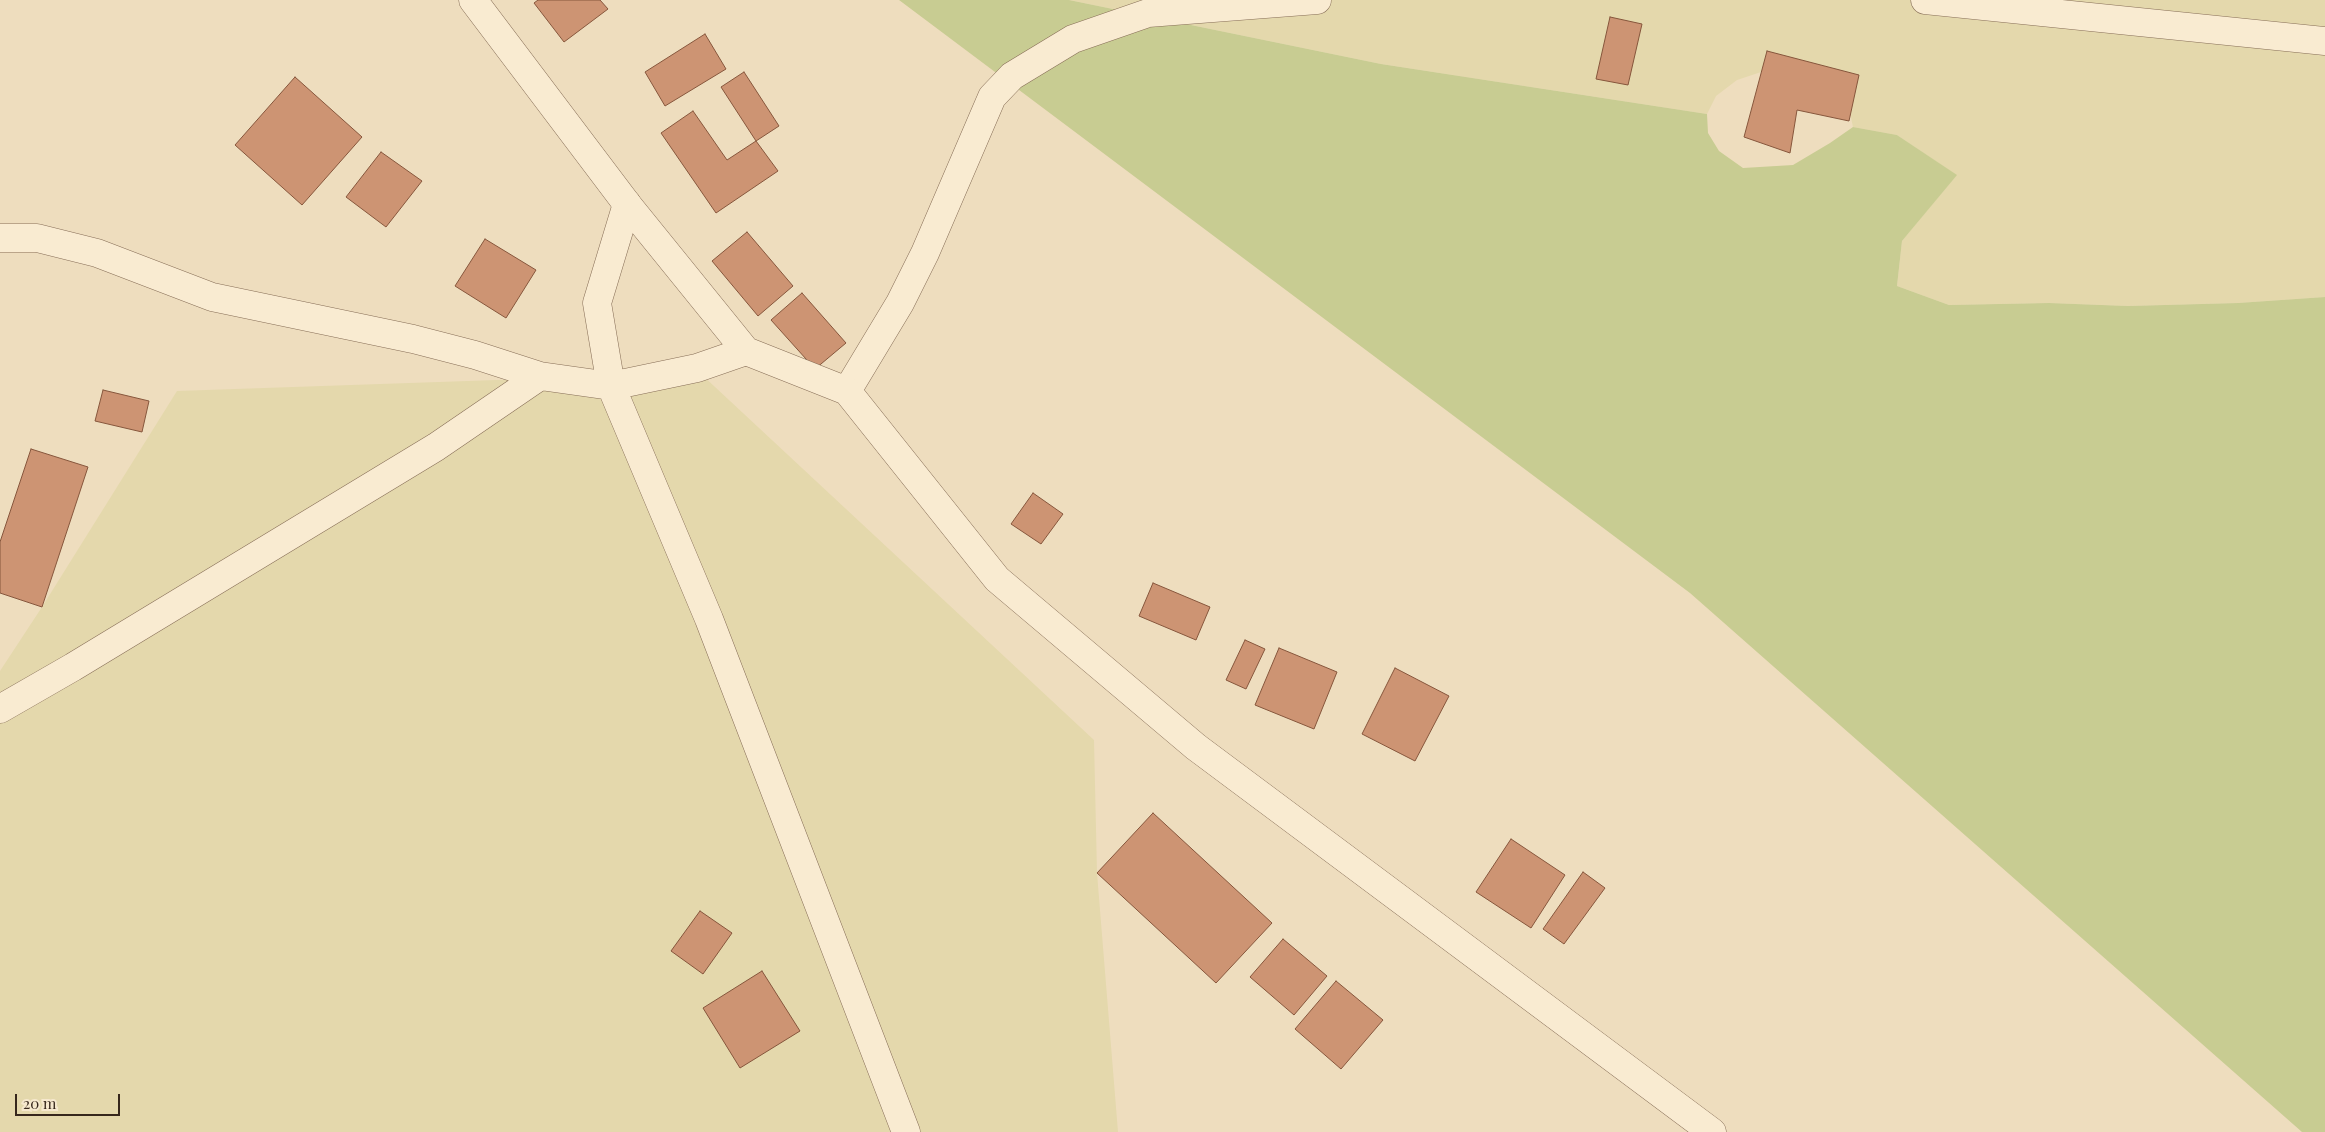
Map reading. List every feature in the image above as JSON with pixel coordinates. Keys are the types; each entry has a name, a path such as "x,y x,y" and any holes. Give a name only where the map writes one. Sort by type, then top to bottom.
{"street":[{"path":"473,0 627,204 746,351 847,391 997,579 1196,747 1712,1132"},
{"path":"847,391 900,303 925,253 992,97 1012,76 1073,39 1148,13 1317,0"},
{"path":"1925,0 2325,41"},
{"path":"627,204 597,302 611,386 708,619 906,1132"},
{"path":"0,238 36,238 97,253 212,297 413,339 475,355 540,376 611,386 697,368 746,351"},
{"path":"0,709 73,667 436,447 540,376"}],"shaded area":[{"path":"1069,0 2325,0 2325,297 2238,303 2128,306 2049,303 1949,305 1897,286 1902,241 1956,175 1897,135 1853,127 1848,104 1767,70 1737,80 1716,96 1707,114 1381,64"},
{"path":"700,373 1094,740 1097,873 1118,1132 0,1132 0,671 177,391"}],"green space":[{"path":"899,0 1069,0 1381,64 1707,114 1708,133 1719,151 1743,168 1793,165 1853,127 1897,135 1957,175 1902,241 1897,286 1949,305 2049,303 2128,306 2238,303 2325,297 2325,1132 2302,1132 1690,593"}],"building":[{"path":"538,0 600,0 608,9 564,42 534,3"},
{"path":"1610,17 1642,24 1628,85 1596,79"},
{"path":"705,34 726,69 665,106 645,72"},
{"path":"1767,51 1859,75 1849,121 1797,110 1790,153 1744,137"},
{"path":"744,72 779,126 756,141 721,87"},
{"path":"295,77 362,137 302,205 235,145"},
{"path":"693,111 727,160 756,141 778,171 716,213 661,133"},
{"path":"381,152 422,181 386,227 346,197"},
{"path":"747,232 793,286 758,316 712,261"},
{"path":"485,239 536,270 506,318 455,286"},
{"path":"802,293 846,343 815,369 771,320"},
{"path":"103,390 149,401 142,432 95,421"},
{"path":"31,449 88,467 42,607 0,593 0,542"},
{"path":"1033,493 1063,514 1041,544 1011,524"},
{"path":"1153,583 1210,607 1196,640 1139,616"},
{"path":"1245,640 1265,649 1246,689 1226,680"},
{"path":"1279,648 1337,672 1314,729 1255,705"},
{"path":"1395,668 1449,696 1415,761 1362,734"},
{"path":"1153,813 1272,923 1216,983 1097,873"},
{"path":"1511,839 1565,875 1531,928 1476,892"},
{"path":"1583,872 1605,888 1564,944 1543,929"},
{"path":"700,911 732,933 703,974 671,951"},
{"path":"1283,939 1327,976 1294,1015 1250,977"},
{"path":"762,971 800,1031 740,1068 703,1008"},
{"path":"1336,981 1383,1020 1341,1069 1295,1029"}]}
